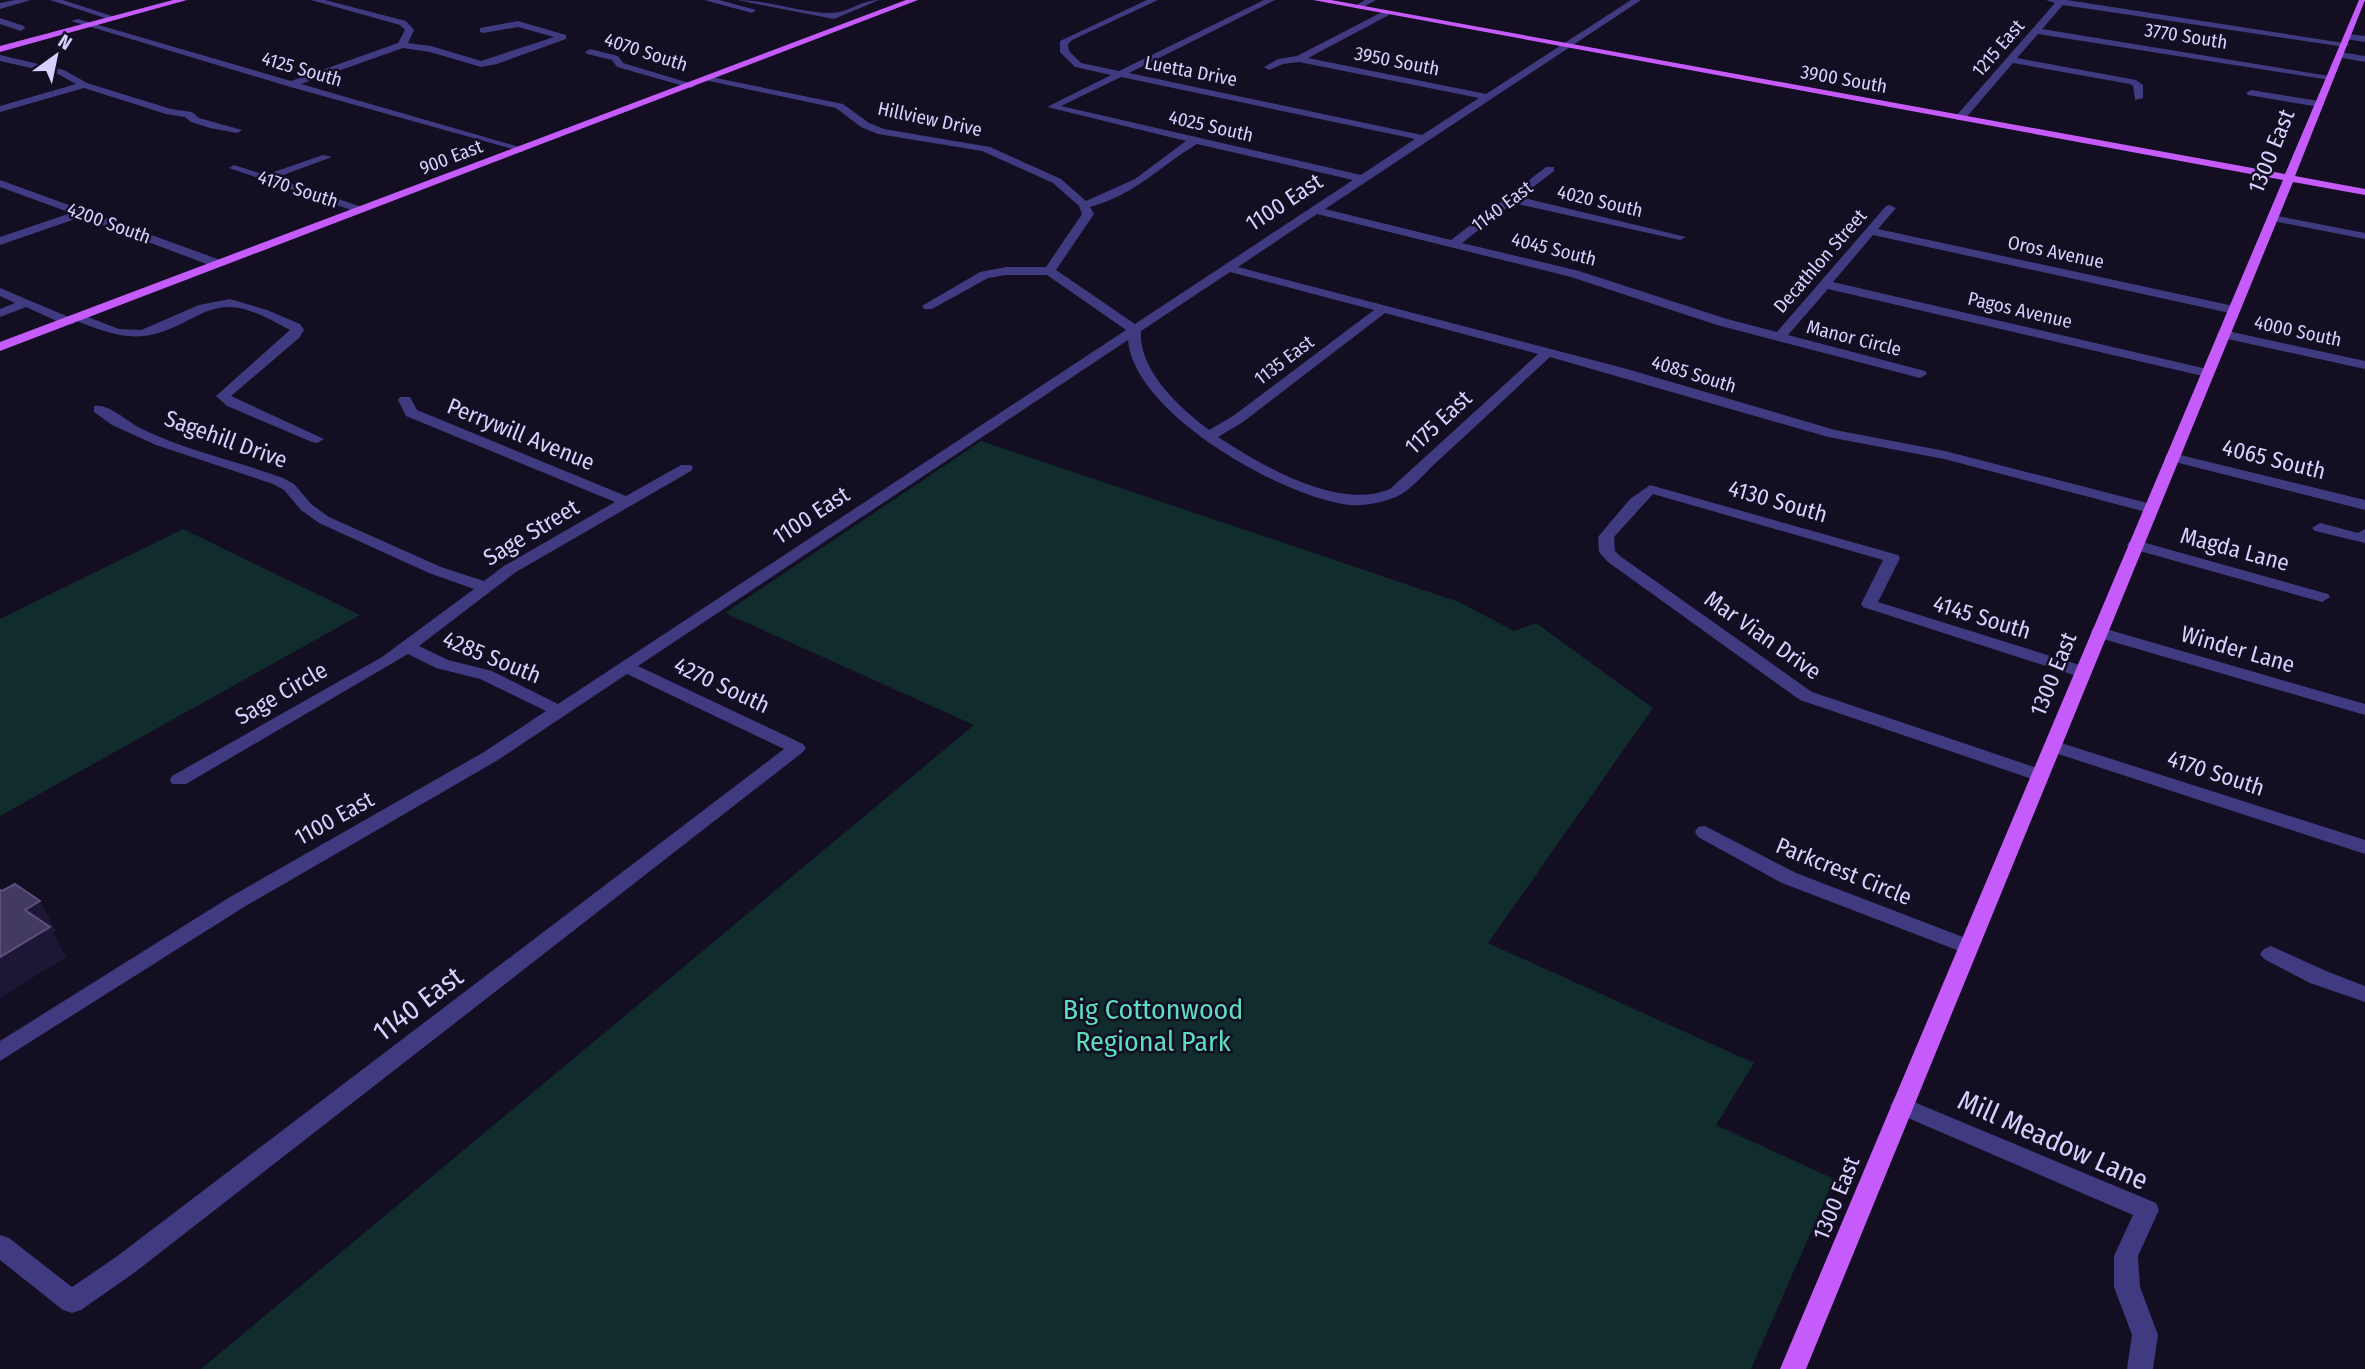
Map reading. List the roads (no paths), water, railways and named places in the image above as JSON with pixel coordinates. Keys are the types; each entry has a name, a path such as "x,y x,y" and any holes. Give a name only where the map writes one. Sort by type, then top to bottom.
{"main road":[{"path":"0,41 156,0"},
{"path":"0,49 183,0"},
{"name":"900 East","path":"0,347 912,0"},
{"name":"3900 South","path":"1317,0 2365,192"},
{"name":"1300 East","path":"1793,1369 2363,0"}],"street":[{"path":"0,6 27,0"},
{"path":"54,0 114,18"},
{"path":"315,0 403,23 410,30 402,46"},
{"path":"708,0 838,29"},
{"path":"731,5 744,0 834,16 875,0"},
{"name":"Luetta Drive","path":"1154,0 1076,34 1063,43 1065,52 1078,65 1424,138"},
{"path":"1118,74 1271,0"},
{"path":"1357,7 1372,0"},
{"name":"1100 East","path":"0,1052 237,902 454,778 559,711 1136,331 1316,209 1637,0"},
{"path":"2050,0 2346,40 2365,39"},
{"name":"1215 East","path":"1960,118 2061,2"},
{"path":"1269,67 1281,61 1299,59 1386,13"},
{"path":"0,21 21,27"},
{"name":"4125 South","path":"75,21 519,150"},
{"path":"290,84 402,46 431,49 481,64 563,37 519,24 483,30"},
{"name":"3770 South","path":"2037,31 2330,77"},
{"name":"4070 South","path":"590,52 618,60 620,65 691,85"},
{"path":"2340,55 2365,59"},
{"path":"0,58 61,72 84,85 170,112 188,114 195,120 214,126 237,130"},
{"name":"3950 South","path":"1299,59 1488,97"},
{"path":"2011,60 2133,82 2138,85 2138,98"},
{"name":"4025 South","path":"1118,74 1052,107 1363,179"},
{"name":"Hillview Drive","path":"709,78 839,106 865,125 882,132 986,149 1048,176 1084,205"},
{"path":"0,109 84,85"},
{"path":"2251,93 2319,104"},
{"path":"1050,271 1085,220 1088,214 1084,205 1104,199 1149,174 1169,156 1196,140"},
{"path":"265,178 327,157"},
{"name":"4170 South","path":"234,168 361,209"},
{"name":"1140 East","path":"1454,243 1550,169"},
{"name":"4200 South","path":"0,183 219,264"},
{"name":"4020 South","path":"1512,199 1680,237"},
{"name":"Decathlon Street","path":"1779,338 1890,208"},
{"name":"4045 South","path":"1316,209 1606,282 1698,314 1779,338"},
{"path":"0,241 82,213"},
{"path":"2272,218 2365,236"},
{"name":"Oros Avenue","path":"1870,231 2234,310"},
{"name":"4085 South","path":"1229,268 1548,352 1833,434 1965,460 2150,508"},
{"path":"928,306 984,275 1006,271 1050,271 1059,281 1124,320 1136,331 1133,346 1159,391 1184,419 1207,437"},
{"name":"Pagos Avenue","path":"1825,284 2207,373"},
{"path":"0,292 26,303 126,334 147,332 205,308 229,303 295,327 298,330 294,335 223,396 232,403 317,439"},
{"path":"0,313 26,303"},
{"name":"1135 East","path":"1207,437 1238,419 1383,309"},
{"name":"4000 South","path":"2223,334 2365,365"},
{"name":"Manor Circle","path":"1779,338 1920,374"},
{"name":"1175 East","path":"1207,437 1256,467 1327,495 1369,501 1395,492 1548,352"},
{"name":"Perrywill Avenue","path":"405,400 411,413 628,502"},
{"name":"Sagehill Drive","path":"99,410 111,419 159,439 289,486 306,507 324,520 435,570 485,587"},
{"name":"4065 South","path":"2172,457 2365,505"},
{"name":"Sage Street","path":"407,648 510,569 686,468"},
{"name":"4130 South","path":"1606,537 1650,489 1892,558 1869,604"},
{"path":"2320,528 2364,539 2365,534"},
{"name":"Mar Vian Drive","path":"1606,537 1608,552 1614,559 1806,696 2039,775"},
{"name":"Magda Lane","path":"2135,545 2322,597"},
{"name":"4145 South","path":"1869,604 2083,672"},
{"name":"Winder Lane","path":"2099,632 2365,710"},
{"name":"4285 South","path":"407,648 442,664 486,675 559,711"},
{"name":"Sage Circle","path":"179,780 407,648"},
{"name":"4270 South","path":"626,667 797,748"},
{"name":"4170 South","path":"2052,746 2365,847"},
{"name":"1140 East","path":"0,1246 72,1303 136,1257 797,748"},
{"name":"Parkcrest Circle","path":"1705,832 1789,878 1969,947"},
{"path":"2271,954 2318,977 2365,994"},
{"name":"Mill Meadow Lane","path":"1902,1106 2147,1210 2126,1256 2127,1287 2145,1335 2140,1369"}],"park label":[{"name":"Big Cottonwood Regional Park","path":"1153,1025"}]}
